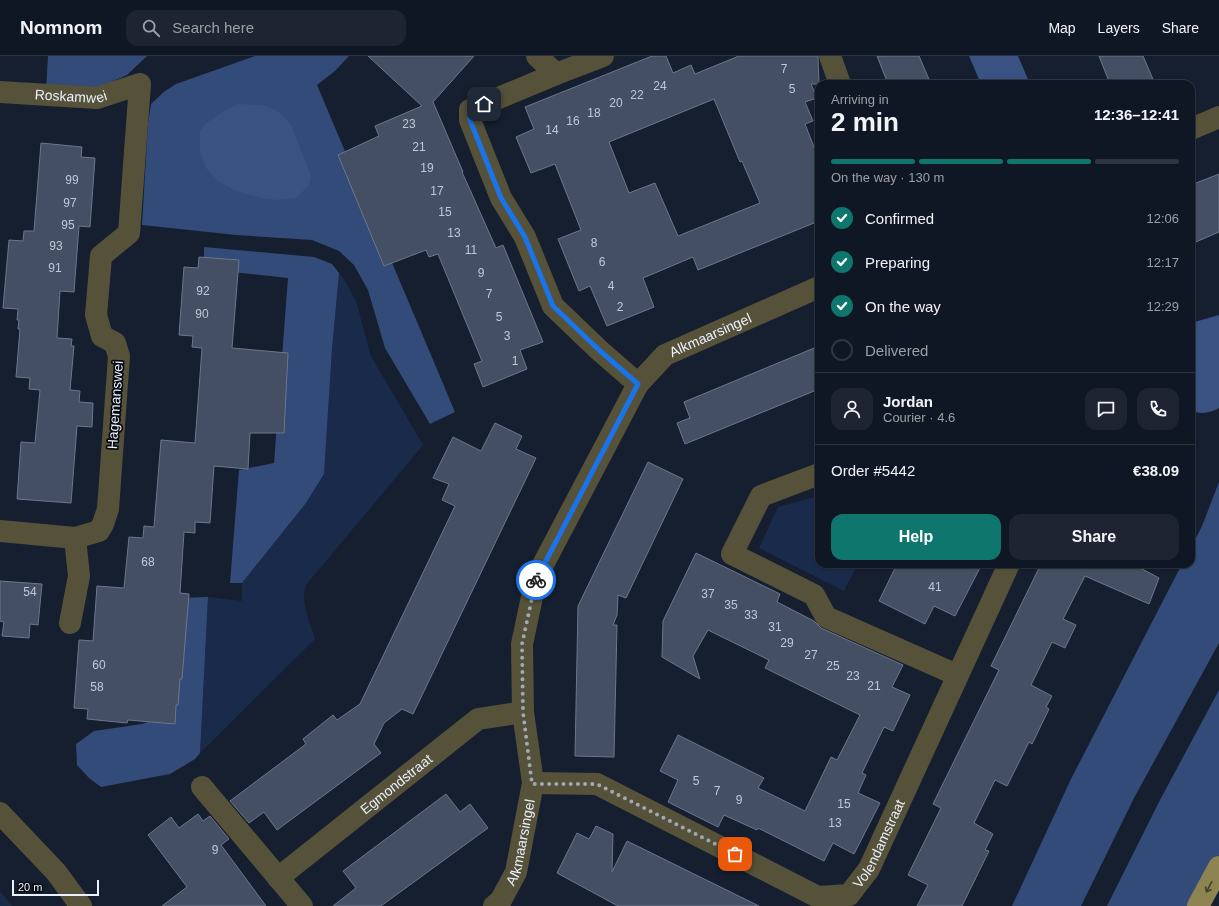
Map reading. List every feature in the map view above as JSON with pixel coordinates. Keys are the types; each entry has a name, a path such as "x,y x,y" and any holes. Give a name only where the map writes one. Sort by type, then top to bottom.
{"main road":[{"path":"1198,906 1219,867"}],"street":[{"path":"537,56 556,74"},
{"path":"602,56 470,110 470,120 501,198 525,237 553,306 599,350 638,384"},
{"path":"830,56 839,80"},
{"name":"Roskamwei","path":"0,92 97,98 140,84"},
{"name":"Hagemanswei","path":"0,531 75,538 98,531 103,524 108,509 119,356 115,343 102,336 96,315 101,256 128,233 140,84"},
{"path":"1195,127 1219,117"},
{"name":"Alkmaarsingel","path":"494,906 501,900 516,872 532,784 523,712 522,644 536,578 638,384 664,355 815,290"},
{"path":"815,476 761,496 732,554 814,595 826,617 957,675"},
{"path":"70,623 80,576 75,538"},
{"name":"Volendamstraat","path":"532,784 597,784 818,896 848,895 869,869 1007,568"},
{"name":"Egmondstraat","path":"278,878 478,719 523,712"},
{"path":"202,787 302,906"},
{"path":"0,812 56,872 81,906"}],"shaded area":[{"path":"48,56 147,56 127,75 102,86 73,91 46,90"},
{"path":"255,56 349,56 335,71 317,85 455,412 430,424 385,348 368,290 354,265 339,251 312,240 236,235 142,225 148,124 151,104 165,91 176,84"},
{"path":"969,56 1018,56 1028,80 979,80"},
{"path":"238,104 262,105 272,108 281,114 291,125 311,176 309,185 296,198 279,200 261,198 236,191 218,181 206,168 200,152 200,131 205,124"},
{"path":"204,247 314,257 332,264 339,273 332,349 324,474 306,503 242,583 230,583 239,470 274,463 288,278 204,269"},
{"path":"339,273 356,301 371,356 423,445 306,585 304,592 305,605 315,639 200,753 208,597 242,601 242,583 306,503 324,474 332,349"},
{"path":"1219,315 1219,408 1201,413 1195,412 1195,322"},
{"path":"1219,482 1219,643 1134,798 1081,906 1012,906 1071,779 1180,568 1195,568 1195,540"},
{"path":"815,497 815,568 856,568 844,591 759,548 778,507"},
{"path":"208,597 200,753 195,759 170,774 101,787 89,778 77,765 76,744 94,731 142,724 165,716 178,598"},
{"path":"1219,690 1219,855 1194,906 1107,906 1160,800"},
{"path":"0,891 12,906 0,906"}],"building":[{"path":"368,56 474,56 433,102 496,248 503,245 543,342 520,350 527,369 483,387 474,364 482,361 438,254 429,257 426,250 384,266 338,155 379,136 375,126 422,106"},
{"path":"652,56 666,56 673,73 691,65 695,74 739,56 818,56 819,80 815,80 815,84 811,84 815,93 815,99 805,102 813,121 805,124 815,150 815,223 698,270 693,257 643,278 654,307 607,326 590,286 579,291 558,239 581,230 555,164 531,173 516,137 534,129 525,107","holes":["714,99 740,162 742,161 760,203 678,236 655,183 629,193 609,142"]},
{"path":"877,56 919,56 929,80 886,80"},
{"path":"1099,56 1143,56 1153,80 1108,80"},
{"path":"41,143 82,147 81,157 95,158 90,227 79,226 74,292 60,291 57,338 72,339 71,346 74,346 70,390 80,391 79,402 93,403 92,427 77,426 71,503 17,499 21,442 35,443 40,390 29,389 30,378 16,377 20,329 18,329 19,320 17,320 18,309 3,308 9,240 23,241 24,231 34,231"},
{"path":"1219,174 1219,232 1195,242 1195,183"},
{"path":"199,257 239,260 232,348 288,353 284,433 250,433 248,469 214,466 210,523 195,522 195,533 184,532 180,593 189,594 182,679 180,679 175,724 128,720 127,723 87,719 88,709 74,708 79,640 93,641 97,586 124,588 129,537 143,538 144,526 154,527 161,440 195,443 202,348 192,347 193,336 179,335 184,267 198,268"},
{"path":"815,348 815,391 685,444 677,423 690,418 684,402"},
{"path":"495,423 522,436 516,449 536,458 413,714 402,709 384,723 374,744 381,753 277,830 264,812 249,823 230,801 306,744 303,739 333,715 337,720 360,704 455,506 442,500 449,484 433,478 453,437 481,451"},
{"path":"648,462 683,479 626,598 618,595 617,615 613,625 617,625 614,757 575,756 578,606"},
{"path":"696,553 780,594 777,602 814,621 821,628 903,665 892,687 910,695 893,731 884,727 862,773 866,775 858,793 880,803 854,854 833,843 824,861 758,828 757,830 724,815 718,827 668,802 678,780 660,771 678,735 764,778 758,788 805,811 831,757 837,760 860,715 765,668 769,660 708,630 693,656 700,679 662,657 663,621"},
{"path":"895,568 980,568 955,616 934,606 925,624 879,601"},
{"path":"1039,568 1140,568 1159,578 1149,604 1085,576 1063,619 1076,625 1065,648 1052,642 1031,685 1052,696 1046,707 1049,709 1032,744 1029,742 1007,786 995,780 974,823 993,834 985,850 989,851 962,906 917,906 928,885 908,875 941,808 933,804 999,670 991,666"},
{"path":"0,581 42,584 38,625 30,624 29,638 2,636 4,622 0,621"},
{"path":"446,794 460,812 470,804 488,828 381,906 333,906 356,888 343,871"},
{"path":"198,814 203,821 210,816 229,839 221,845 266,906 162,906 187,887 148,835 171,817 179,828"},
{"path":"596,826 613,834 612,872 627,841 759,906 618,906 557,873 577,833 589,839"}],"way so far":[{"path":"536,580 522,644 523,712 532,784 597,784 735,854"}],"route":[{"path":"484,104 470,110 470,120 501,198 525,237 553,306 599,350 638,384 536,580"}]}
